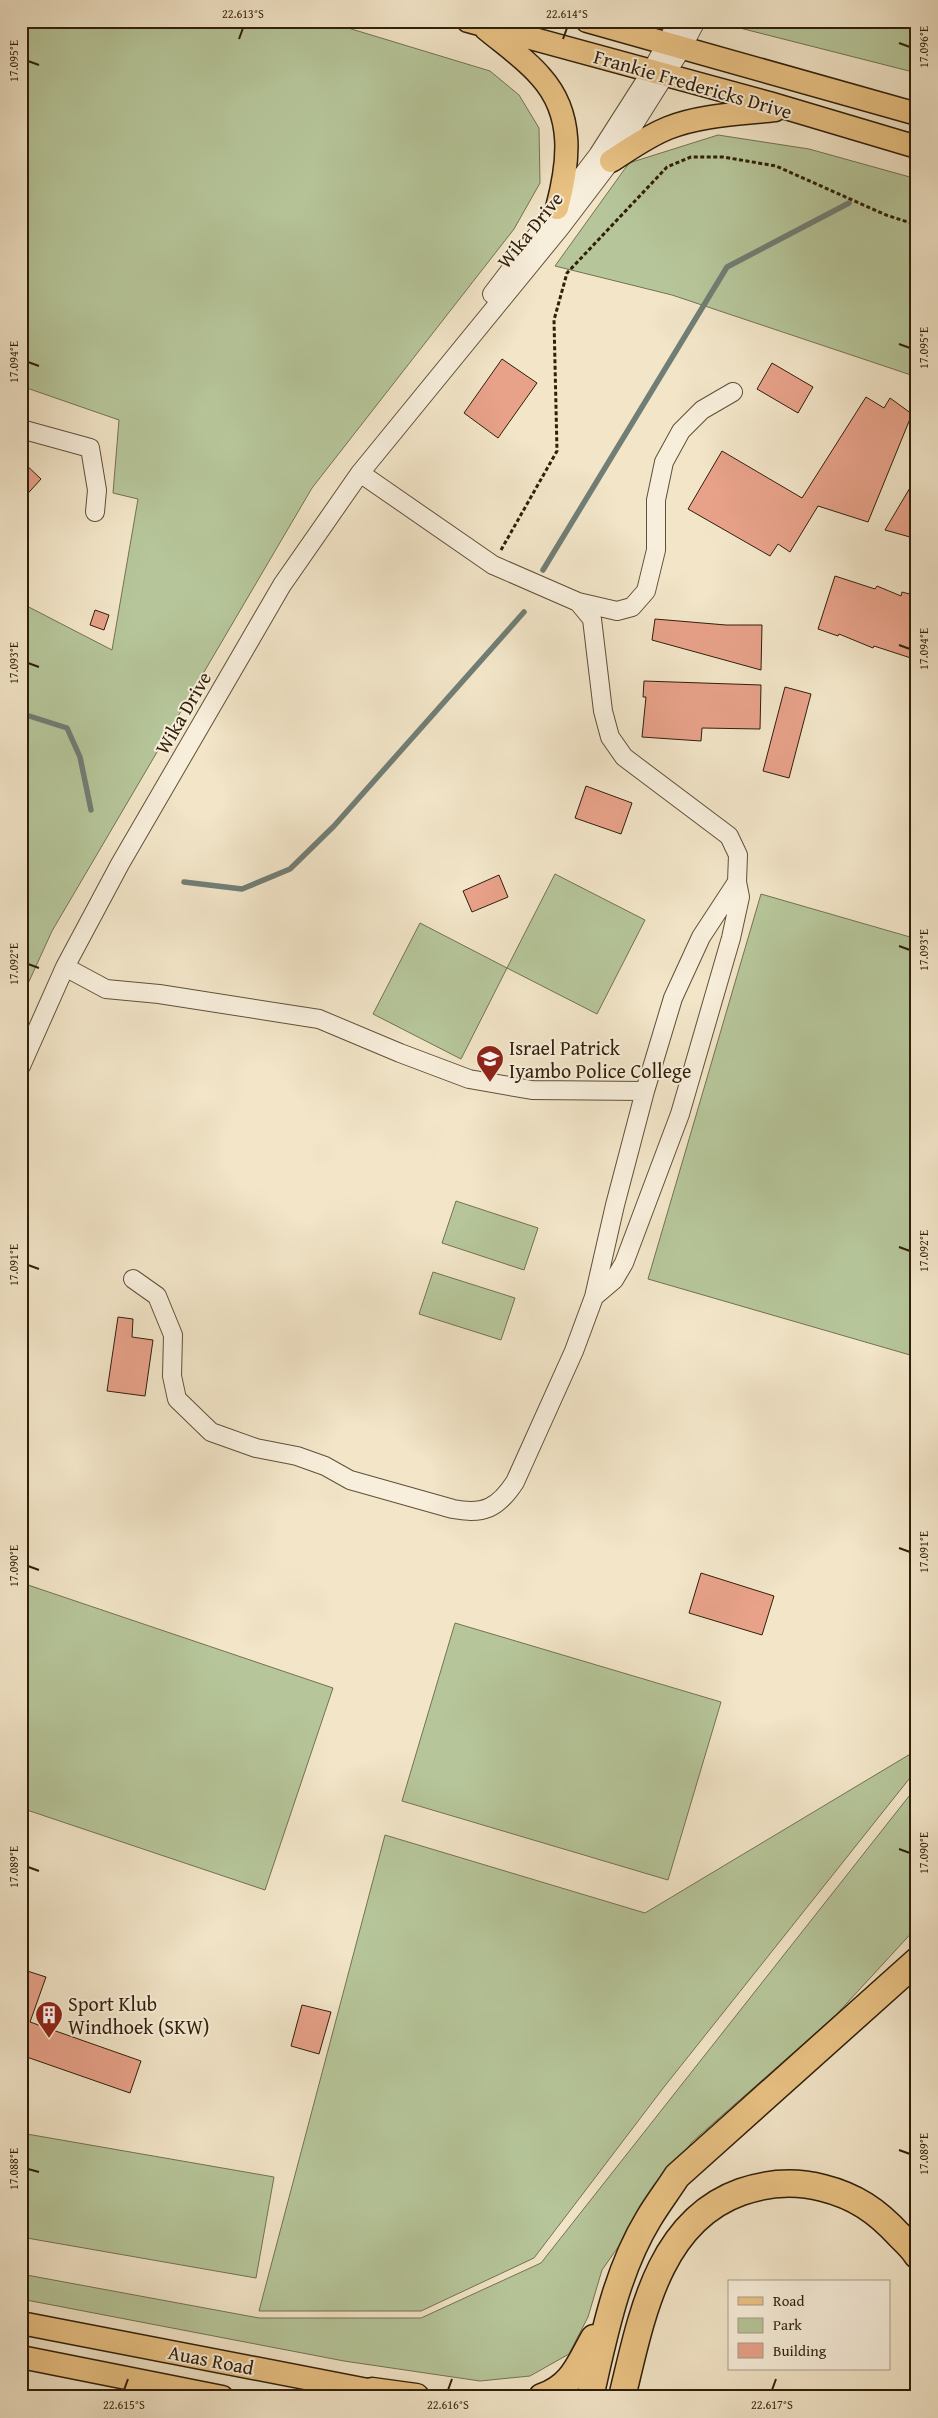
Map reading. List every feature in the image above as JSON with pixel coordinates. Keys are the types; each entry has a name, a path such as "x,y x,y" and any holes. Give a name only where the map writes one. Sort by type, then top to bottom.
{"highway":[{"path":"590,2397 611,2308 623,2273 648,2219 677,2176 917,1961"},
{"path":"622,2397 656,2277 676,2242 692,2221 724,2198 758,2186 805,2183 843,2193 880,2214 917,2254"},
{"path":"542,2397 551,2394 571,2380 611,2308"},
{"path":"372,2391 416,2397"}],"main road":[{"name":"Frankie Fredericks Drive","path":"587,21 917,114"},
{"name":"Frankie Fredericks Drive","path":"475,23 917,146"},
{"path":"475,23 542,77 556,100 565,122 568,147 564,179 557,208"},
{"path":"612,161 645,138 670,127 710,118 783,109"},
{"name":"Auas Road","path":"21,2323 401,2397"},
{"name":"Auas Road","path":"21,2357 222,2397"}],"street":[{"path":"674,46 678,21"},
{"path":"658,73 674,46 696,21"},
{"name":"Wika Drive","path":"21,1066 65,967 120,864 282,585 360,473 560,228 612,161 658,73"},
{"name":"Wika Drive","path":"416,403 445,356 557,208 590,168 658,73"},
{"path":"360,473 493,565 578,602 617,612 632,607 646,591 656,550 656,500 664,462 681,431 702,410 734,392"},
{"path":"21,429 90,448 97,490 95,512"},
{"path":"578,602 592,619 603,711 610,737 624,757 729,836 738,855 737,882 740,897 680,1114 624,1262 614,1280 594,1297"},
{"path":"133,1279 157,1296 173,1335 172,1376 177,1399 211,1432 256,1448 297,1456 324,1466 350,1480 469,1512 485,1510 504,1498 515,1482 574,1351 594,1297 615,1205 645,1091 673,998 701,937 737,882"},
{"path":"65,967 106,989 158,994 319,1019 400,1054 469,1080 532,1090 645,1091"}],"path":[{"path":"493,565 557,451 554,320 567,273 667,167 691,156 723,156 776,166 886,215 917,226"}],"green space":[{"path":"21,21 325,21 490,71 519,95 539,128 540,183 514,229 312,488 52,931 21,999 21,603 112,650 138,499 113,493 119,420 21,386"},
{"path":"729,21 917,21 917,73 728,25"},
{"path":"718,135 809,149 917,179 917,377 672,295 555,266 629,163"},
{"path":"555,874 645,920 597,1014 507,968"},
{"path":"761,894 917,939 917,1357 648,1279"},
{"path":"420,923 507,968 461,1059 373,1014"},
{"path":"456,1201 538,1228 524,1270 442,1243"},
{"path":"433,1272 515,1298 501,1340 419,1314"},
{"path":"25,1584 333,1688 265,1890 21,1808 21,1596"},
{"path":"455,1623 721,1702 668,1880 402,1801"},
{"path":"917,1750 917,1769 664,2087 534,2258 421,2311 259,2311 385,1835 645,1913"},
{"path":"917,1786 917,1927 836,2015 692,2142 602,2270 588,2317 569,2354 530,2376 480,2381 344,2361 21,2299 21,2274 259,2318 421,2318 541,2263"},
{"path":"21,2133 274,2177 256,2278 21,2237"}],"building":[{"path":"502,359 537,383 498,438 464,413"},
{"path":"772,363 813,387 798,413 757,389"},
{"path":"866,397 884,408 890,398 912,414 868,522 818,506 790,552 778,544 770,556 688,509 722,451 802,498"},
{"path":"21,460 41,479 21,501"},
{"path":"917,476 917,539 885,530"},
{"path":"835,576 875,589 877,586 901,596 902,592 917,596 917,660 874,646 873,648 839,634 838,636 818,629"},
{"path":"95,610 109,615 104,630 90,625"},
{"path":"655,619 726,625 762,625 761,670 652,640"},
{"path":"644,681 761,685 760,729 702,728 701,741 642,737 646,697 643,697"},
{"path":"785,687 811,694 789,778 763,771"},
{"path":"586,786 632,803 621,834 575,818"},
{"path":"499,875 508,897 472,912 463,891"},
{"path":"118,1317 133,1319 132,1337 153,1340 145,1396 107,1391"},
{"path":"701,1573 774,1596 762,1635 689,1613"},
{"name":"Sport Klub Windhoek (SKW)","path":"21,1969 46,1977 30,2022 141,2061 130,2093 21,2055"},
{"path":"302,2005 331,2012 319,2054 291,2046"}],"waterway":[{"path":"543,570 727,267 849,203"},
{"path":"184,882 242,889 290,869 334,826 524,612"},
{"path":"21,711 23,714 67,728 80,757 91,810"}],"place":[{"name":"Israel Patrick Iyambo Police College","path":"490,1083"},
{"name":"Sport Klub Windhoek (SKW)","path":"49,2039"}]}
